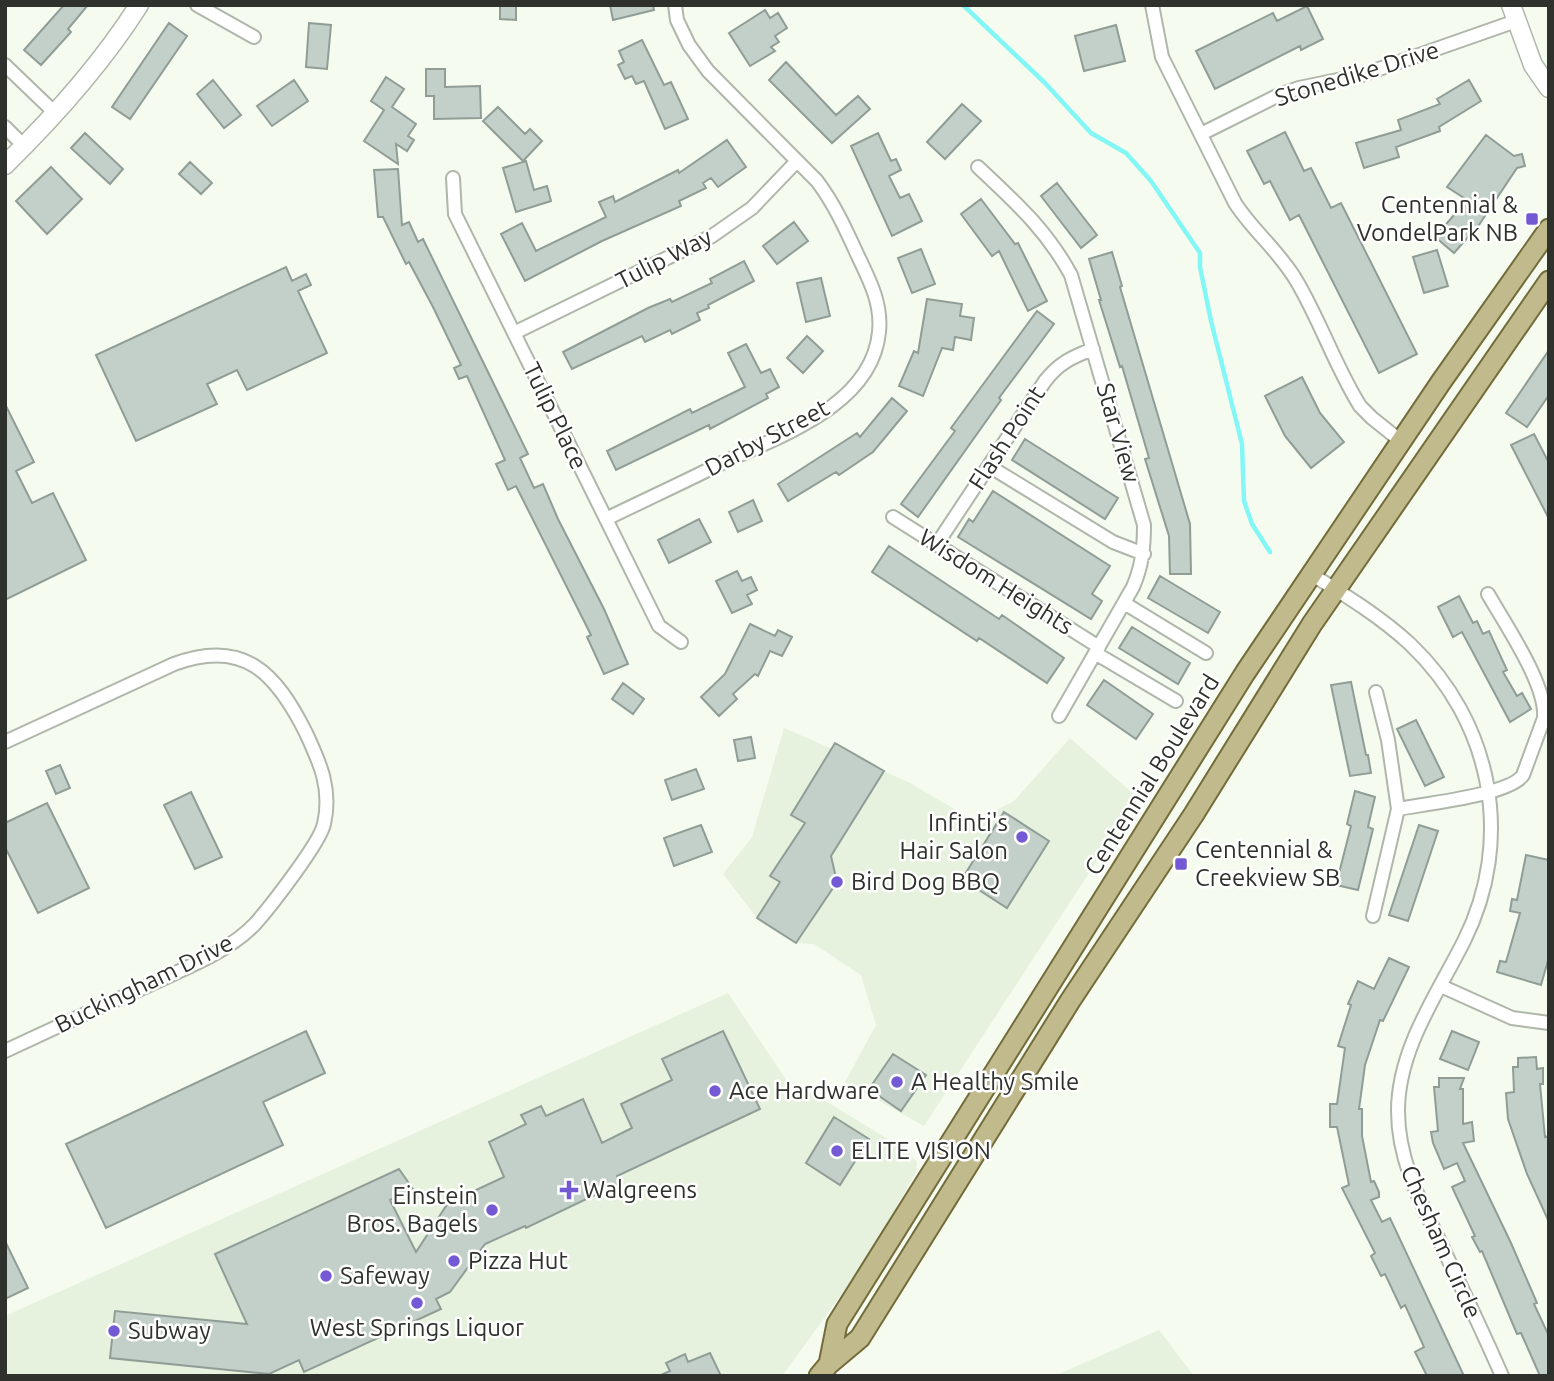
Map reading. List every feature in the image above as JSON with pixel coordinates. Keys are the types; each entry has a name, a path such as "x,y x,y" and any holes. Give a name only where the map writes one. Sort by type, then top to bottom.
{"main road":[{"name":"Centennial Boulevard","path":"824,1370 837,1324 1245,673 1441,382 1549,229"},
{"name":"Centennial Boulevard","path":"824,1370 860,1338 1070,1001 1194,814 1312,624 1548,285"}],"street":[{"path":"5,165 56,114 116,40 139,5"},
{"path":"197,5 254,37"},
{"name":"Darby Street","path":"606,519 813,420 849,392 862,378 879,335 880,313 875,294 831,199 698,59 682,31 675,5"},
{"path":"1152,5 1162,57 1245,218 1274,248 1297,282 1360,406 1402,442"},
{"path":"1514,13 1533,65 1549,89"},
{"name":"Stonedike Drive","path":"1201,134 1289,92 1362,75 1514,13"},
{"path":"5,65 56,114"},
{"path":"5,127 24,146"},
{"name":"Tulip Way","path":"514,333 712,236 752,208 797,161"},
{"name":"Star View","path":"978,167 1030,215 1050,239 1070,275 1144,524 1141,569 1059,716"},
{"name":"Tulip Place","path":"453,178 455,214 659,626 681,642"},
{"name":"Flash Point","path":"937,544 1045,381 1058,365 1068,358 1093,349"},
{"path":"989,466 1113,542 1144,554"},
{"name":"Wisdom Heights","path":"892,517 1176,701"},
{"name":"Chesham Circle","path":"1308,578 1336,590 1402,637 1429,664 1462,711 1474,736 1490,792 1490,844 1482,892 1466,938 1406,1059 1399,1093 1399,1134 1402,1153 1415,1189 1502,1376"},
{"path":"1398,809 1490,792 1519,782 1523,775 1544,718 1545,708 1528,665 1488,594"},
{"path":"1124,603 1206,653"},
{"name":"Buckingham Drive","path":"5,742 174,664 196,656 220,654 245,661 266,674 282,690 293,706 321,764 327,783 327,804 324,827 313,846 255,923 238,939 192,965 5,1051"},
{"path":"1373,916 1398,809 1388,740 1376,692"},
{"path":"1441,986 1512,1018 1549,1023"}],"shaded area":[{"path":"784,728 908,782 975,821 1014,801 1070,738 1138,798 924,1126 845,1082 876,1025 861,975 814,944 796,943 757,918 723,874 752,837"},
{"path":"728,993 787,1081 906,1150 917,1162 916,1172 870,1255 782,1376 5,1376 5,1316"},
{"path":"1159,1330 1194,1376 1054,1376"}],"building":[{"path":"64,5 88,5 68,29 71,32 41,65 24,50"},
{"path":"500,5 516,5 516,20 500,19"},
{"path":"610,5 653,5 654,10 613,20"},
{"path":"1307,6 1323,39 1301,50 1300,46 1215,89 1196,51 1273,13 1277,21"},
{"path":"765,10 770,18 778,13 787,28 775,36 779,42 771,47 775,51 750,66 729,33"},
{"path":"169,23 187,36 130,119 112,107"},
{"path":"309,23 331,25 327,69 306,67"},
{"path":"1116,25 1125,61 1084,71 1075,36"},
{"path":"642,40 664,85 671,82 688,119 665,129 644,81 636,84 632,76 625,79 618,65 624,62 619,51"},
{"path":"786,62 836,115 858,96 870,109 832,143 769,80"},
{"path":"426,69 445,69 445,87 480,86 481,118 434,119 434,96 426,96"},
{"path":"386,77 404,89 392,107 416,124 408,136 414,140 407,151 396,144 398,164 364,141 384,110 371,101"},
{"path":"213,80 241,115 224,128 197,94"},
{"path":"294,80 308,101 272,126 257,106"},
{"path":"1469,80 1481,101 1439,127 1440,131 1396,147 1399,157 1364,168 1356,143 1401,130 1398,120 1440,104 1437,99"},
{"path":"962,104 981,121 945,159 927,142"},
{"path":"498,107 525,134 530,129 542,141 523,161 483,121"},
{"path":"1285,132 1304,171 1311,168 1331,208 1341,203 1417,354 1379,373 1299,215 1290,220 1270,181 1264,184 1247,151"},
{"path":"85,133 123,169 110,184 71,148"},
{"path":"878,133 891,161 896,159 901,170 889,176 900,198 909,194 922,221 892,236 851,146"},
{"path":"1486,135 1514,156 1522,154 1525,166 1517,168 1479,225 1454,253 1435,237 1467,200 1447,187"},
{"path":"727,140 746,167 718,187 711,178 703,183 706,188 679,201 681,206 602,241 525,281 501,234 522,223 536,251 606,217 599,202 613,196 615,202 678,170 679,173"},
{"path":"526,161 534,190 547,186 551,201 516,212 503,168"},
{"path":"190,162 212,183 201,194 179,174"},
{"path":"51,167 82,199 47,234 16,201"},
{"path":"398,169 402,225 409,222 418,242 423,239 528,454 520,458 534,488 543,484 628,664 604,674 587,637 591,635 516,486 508,490 496,464 505,460 467,376 459,379 454,368 461,365 433,307 409,262 406,264 383,217 378,217 374,170"},
{"path":"1057,183 1097,235 1081,248 1041,196"},
{"path":"981,199 1015,244 1018,243 1047,301 1028,311 999,251 992,256 961,214"},
{"path":"794,222 808,241 777,264 763,246"},
{"path":"921,249 935,284 912,293 898,258"},
{"path":"1437,250 1448,286 1424,293 1413,257"},
{"path":"1112,252 1190,524 1191,574 1170,574 1169,536 1145,459 1149,458 1099,300 1089,259"},
{"path":"744,261 754,281 708,305 709,308 697,313 700,320 672,334 670,330 645,342 642,336 572,369 563,352 648,308 670,299 672,302 712,283 710,279"},
{"path":"286,267 292,281 306,274 311,285 298,291 327,353 247,390 237,370 207,384 217,404 136,441 96,355"},
{"path":"821,278 830,316 806,322 797,283"},
{"path":"927,299 962,304 960,316 974,318 971,340 955,337 953,350 942,348 923,396 899,386 914,351 918,353"},
{"path":"1037,311 1054,324 999,398 1001,400 918,517 901,504 955,431 951,428"},
{"path":"807,336 823,351 803,373 787,358"},
{"path":"746,344 761,373 770,369 779,387 766,394 768,398 710,429 709,425 616,470 607,451 690,409 692,413 745,387 728,353"},
{"path":"1549,350 1549,395 1527,427 1506,413"},
{"path":"1302,377 1320,413 1344,442 1311,468 1285,436 1265,396"},
{"path":"892,398 907,411 873,452 839,475 836,472 788,501 778,484 857,433 860,437"},
{"path":"5,404 34,462 16,471 32,503 53,493 86,560 5,600"},
{"path":"1534,434 1549,463 1549,519 1511,445"},
{"path":"1025,439 1118,498 1105,519 1012,460"},
{"path":"993,491 1110,566 1092,594 1102,601 1091,619 958,537 969,519 973,522"},
{"path":"753,500 762,521 738,532 729,512"},
{"path":"699,519 711,542 669,563 658,540"},
{"path":"889,546 999,619 1002,615 1064,658 1047,683 872,572"},
{"path":"737,571 742,581 751,577 757,590 747,595 752,604 732,613 716,581"},
{"path":"1160,576 1220,612 1208,633 1148,598"},
{"path":"1459,596 1473,623 1477,621 1483,634 1489,631 1507,670 1503,672 1517,696 1522,693 1531,709 1510,722 1462,632 1453,637 1438,607"},
{"path":"750,624 775,636 778,630 792,637 782,656 770,651 758,676 755,674 733,694 737,699 719,716 701,697 725,674"},
{"path":"1132,627 1190,663 1178,684 1119,648"},
{"path":"1104,680 1153,714 1136,739 1087,705"},
{"path":"1351,682 1371,773 1350,776 1331,685"},
{"path":"623,683 644,699 633,714 612,699"},
{"path":"1416,720 1444,777 1425,786 1397,729"},
{"path":"751,737 755,758 738,761 734,740"},
{"path":"835,743 884,771 831,856 837,882 796,943 757,918 780,882 770,876 805,823 791,815"},
{"path":"60,765 70,788 56,794 46,771"},
{"path":"696,769 704,789 672,800 665,780"},
{"path":"1355,791 1375,797 1368,827 1373,829 1358,890 1336,885 1351,826 1347,824"},
{"path":"191,792 222,857 195,869 164,805"},
{"path":"47,803 89,888 38,913 5,847 5,823"},
{"path":"1004,812 1049,841 1007,908 962,879"},
{"path":"701,825 712,852 674,866 664,838"},
{"path":"1419,825 1438,831 1408,921 1389,915"},
{"path":"1526,855 1549,860 1549,957 1541,985 1497,972 1500,961 1506,962 1520,913 1510,911 1512,899 1517,900"},
{"path":"1389,958 1409,967 1383,1021 1380,1020 1365,1065 1359,1109 1362,1109 1362,1136 1371,1182 1374,1181 1379,1192 1379,1197 1371,1200 1382,1222 1390,1218 1464,1376 1427,1376 1415,1352 1424,1347 1405,1305 1401,1308 1385,1274 1381,1276 1371,1256 1375,1253 1342,1188 1349,1185 1337,1127 1330,1127 1330,1104 1337,1104 1345,1048 1338,1046 1351,1005 1348,1004 1358,981 1374,989"},
{"path":"306,1031 325,1073 263,1102 283,1145 106,1228 66,1144"},
{"path":"723,1031 760,1109 617,1176 620,1183 526,1228 525,1226 485,1244 450,1292 436,1299 441,1309 304,1372 299,1360 269,1374 110,1358 115,1311 247,1324 215,1254 399,1169 413,1189 390,1200 416,1252 448,1203 504,1177 489,1142 526,1124 521,1115 541,1106 546,1116 583,1099 602,1143 632,1128 621,1104 672,1080 662,1059"},
{"path":"1452,1031 1479,1042 1468,1070 1440,1059"},
{"name":"A Healthy Smile","path":"893,1054 926,1075 901,1111 869,1089"},
{"path":"1536,1057 1537,1069 1543,1068 1543,1084 1540,1084 1545,1137 1549,1136 1549,1222 1527,1174 1508,1119 1506,1093 1514,1092 1513,1067 1518,1067 1518,1058"},
{"path":"1439,1078 1464,1078 1460,1089 1463,1089 1463,1124 1472,1122 1474,1141 1463,1143 1537,1303 1534,1304 1549,1336 1549,1376 1540,1376 1521,1333 1517,1334 1482,1251 1480,1252 1472,1237 1475,1236 1452,1187 1465,1181 1457,1163 1444,1169 1433,1143 1431,1132 1438,1131 1434,1087 1439,1087"},
{"name":"ELITE VISION","path":"834,1117 869,1139 840,1185 806,1163"},
{"path":"5,1241 28,1288 5,1299"},
{"path":"710,1353 721,1376 659,1376 670,1371 666,1363 685,1354 688,1362"}],"waterway":[{"path":"963,5 1044,82 1091,133 1126,153 1151,181 1200,253 1200,267 1211,321 1242,444 1244,501 1252,524 1270,552"}],"place":[{"name":"Centennial & VondelPark NB","path":"1532,219"},
{"name":"Infinti's Hair Salon","path":"1022,837"},
{"name":"Centennial & Creekview SB","path":"1181,864"},
{"name":"Bird Dog BBQ","path":"837,882"},
{"name":"A Healthy Smile","path":"897,1082"},
{"name":"Ace Hardware","path":"715,1091"},
{"name":"ELITE VISION","path":"837,1151"},
{"name":"Walgreens","path":"569,1190"},
{"name":"Einstein Bros. Bagels","path":"492,1210"},
{"name":"Pizza Hut","path":"454,1261"},
{"name":"Safeway","path":"326,1276"},
{"name":"West Springs Liquor","path":"417,1303"},
{"name":"Subway","path":"114,1331"}]}
